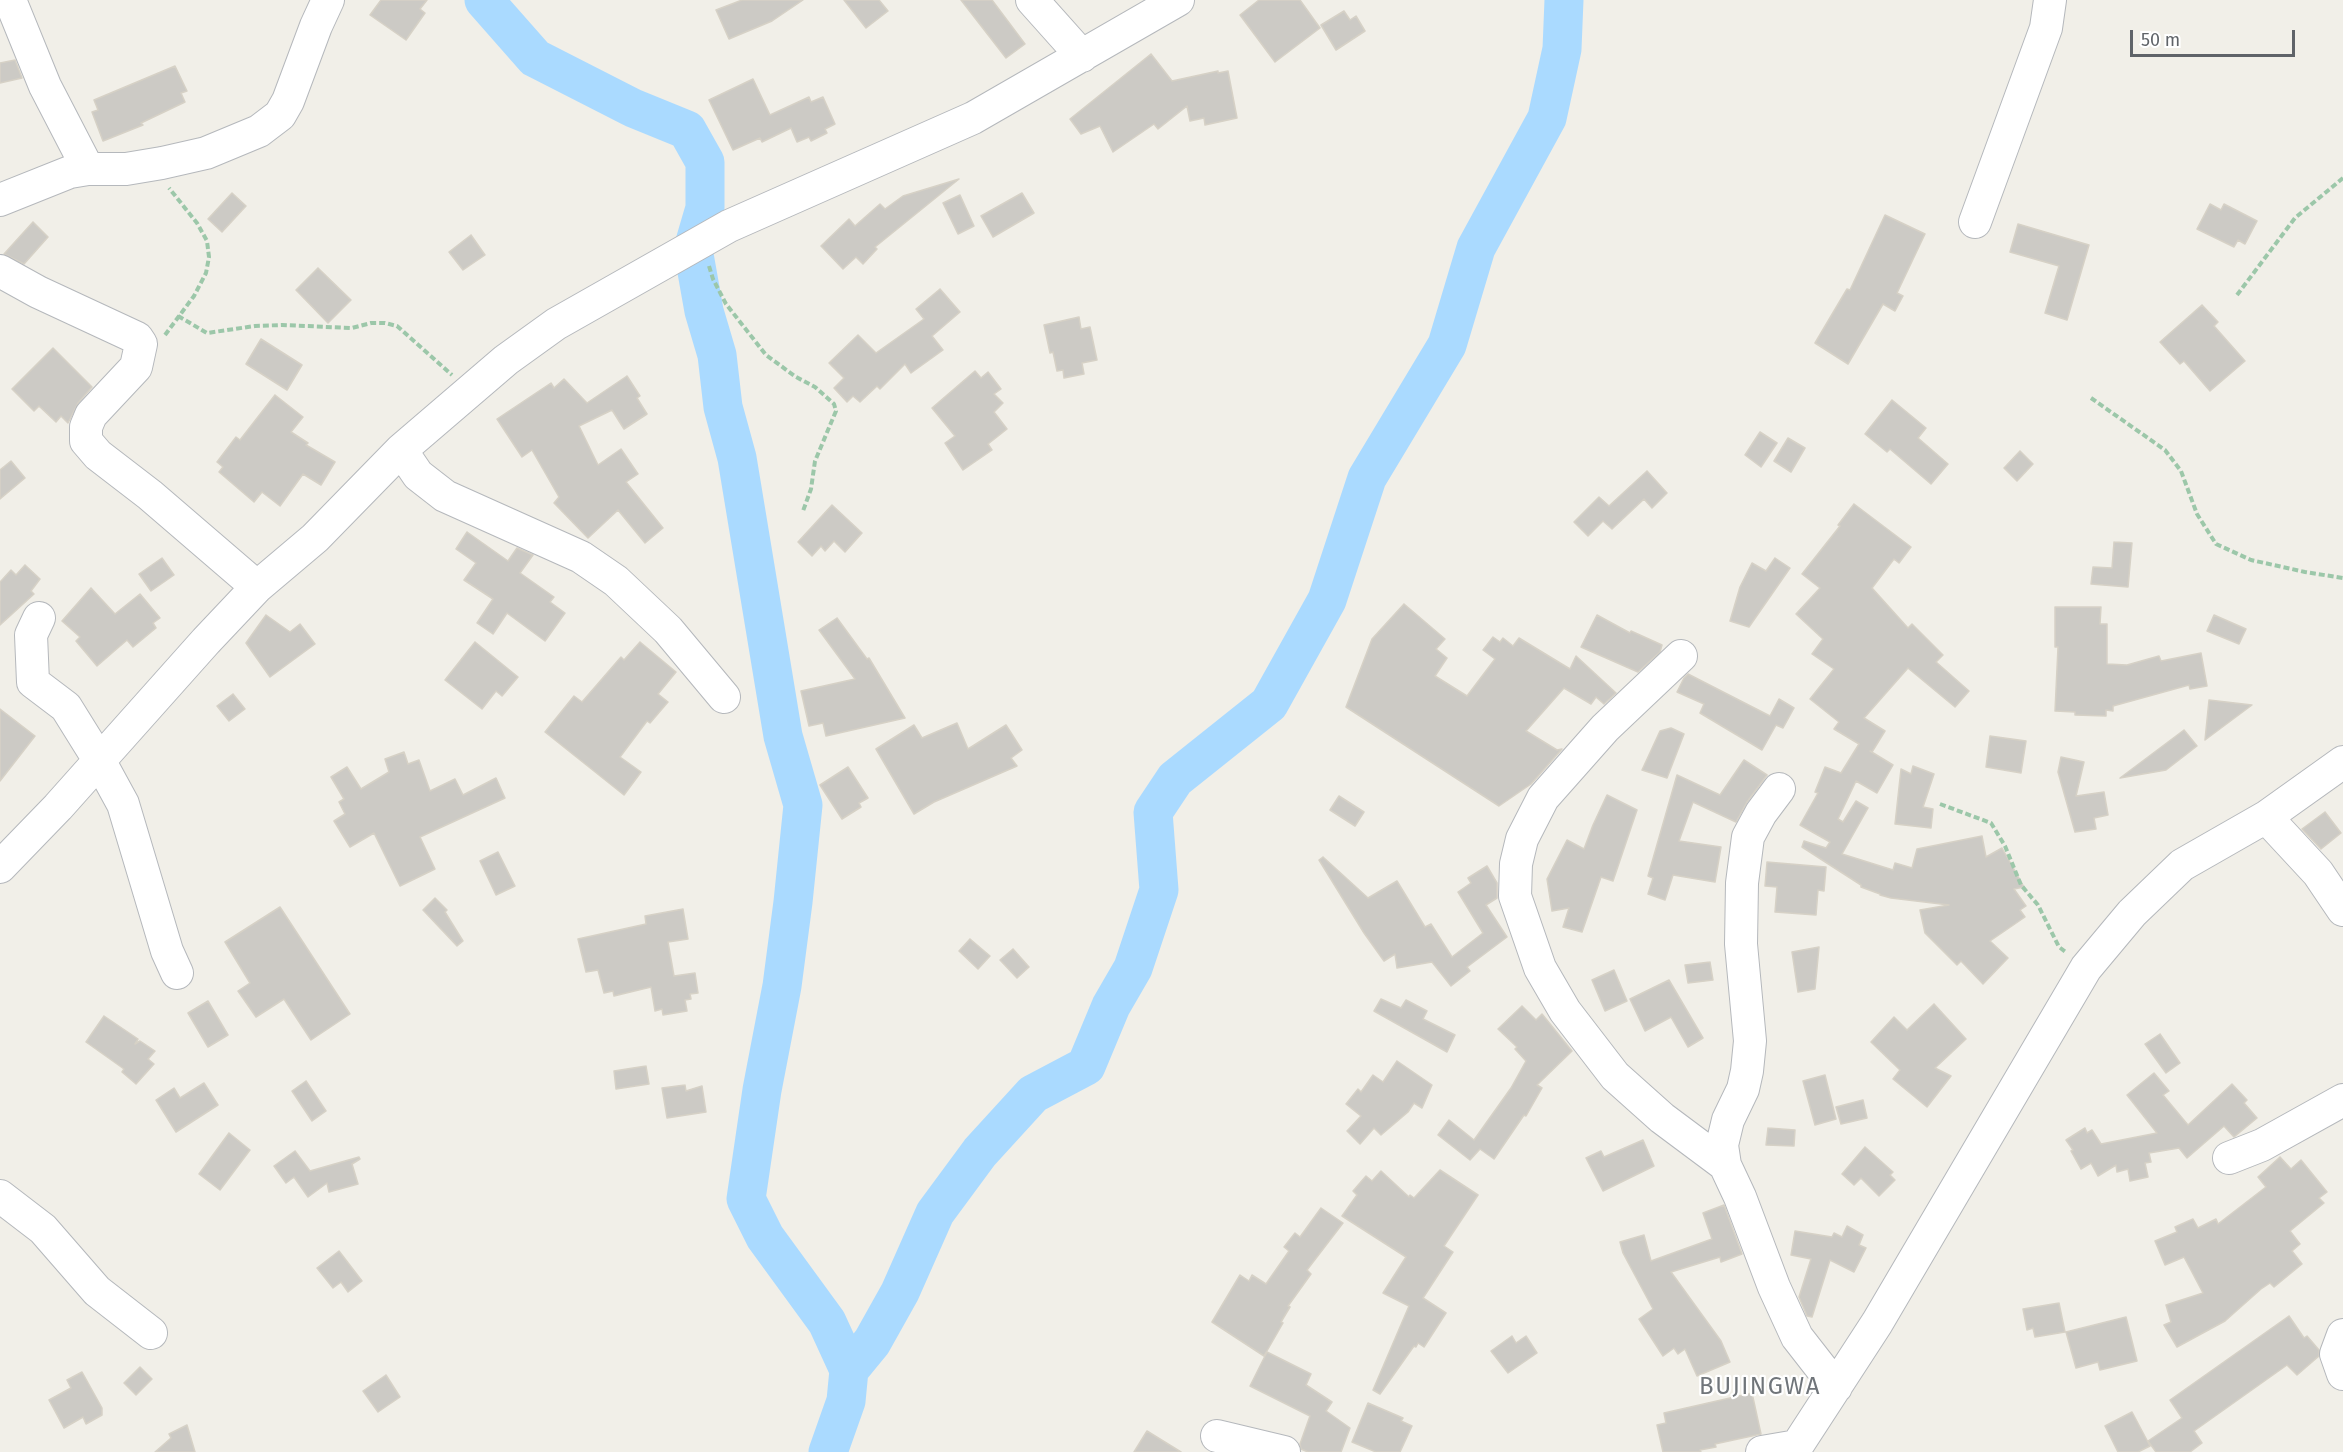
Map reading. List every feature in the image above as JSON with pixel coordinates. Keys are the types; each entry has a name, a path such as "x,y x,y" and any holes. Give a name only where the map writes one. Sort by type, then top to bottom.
{"street":[{"path":"10,0 45,86 88,169"},
{"path":"0,200 70,172 88,169 126,169 206,153 259,131 280,115 288,101 327,0"},
{"path":"1032,0 1082,56"},
{"path":"0,867 58,807 257,587 315,538 401,450 506,360 556,324 729,226 973,118 1178,0"},
{"path":"1975,222 2046,28 2050,0"},
{"path":"0,271 38,292 137,338 141,344 136,367 91,415 86,427 86,441 98,455 150,495 257,587"},
{"path":"401,450 418,475 445,496 581,557 616,581 668,630 724,697"},
{"path":"39,618 31,635 33,682 66,707 123,804 157,919 177,973"},
{"path":"1681,656 1605,728 1543,798 1522,839 1516,864 1515,896 1540,968 1572,1020 1615,1076 1662,1118 1725,1165"},
{"path":"1762,1452 1802,1444 1878,1323 2086,968 2132,913 2182,866 2266,817 2343,762"},
{"path":"1779,789 1761,813 1748,837 1742,883 1741,944 1750,1041 1743,1089 1728,1120 1722,1145 1725,1165 1740,1197 1774,1287 1797,1337 1836,1387"},
{"path":"2266,817 2318,873 2343,910"},
{"path":"2229,1158 2262,1145 2343,1100"},
{"path":"0,1196 44,1229 97,1291 151,1333"},
{"path":"2343,1335 2336,1354 2343,1374"},
{"path":"1217,1437 1284,1452"}],"path":[{"path":"140,354 161,340 206,273 209,257 207,241 197,223 154,164"},
{"path":"2236,295 2295,218 2343,178"},
{"path":"702,243 713,279 726,304 766,356 815,387 834,404 836,411 815,461 811,489 803,511"},
{"path":"178,316 207,333 255,326 352,328 371,323 385,323 397,326 472,389"},
{"path":"2091,398 2165,450 2181,471 2197,514 2216,544 2251,560 2343,578"},
{"path":"1940,804 1991,823 2005,846 2020,885 2037,905 2059,947 2086,968"}],"building":[{"path":"381,0 427,0 420,9 425,13 406,40 370,15"},
{"path":"742,0 803,0 772,21 729,39 716,10"},
{"path":"844,0 879,0 888,11 866,28"},
{"path":"961,0 992,0 1025,44 1006,58"},
{"path":"1259,0 1300,0 1320,28 1275,62 1240,15"},
{"path":"1344,11 1350,20 1356,16 1365,31 1336,50 1321,25"},
{"path":"1151,54 1172,81 1228,71 1237,118 1205,125 1204,118 1190,121 1187,106 1158,129 1154,124 1113,152 1100,126 1081,134 1070,119"},
{"path":"15,60 22,78 0,83 0,63"},
{"path":"175,66 187,91 181,93 185,102 141,123 143,125 103,141 92,112 98,110 94,100"},
{"path":"753,79 770,115 809,97 811,102 823,97 835,124 825,129 827,133 811,141 809,137 797,142 791,128 762,142 760,138 733,150 709,100"},
{"path":"959,179 875,247 877,249 863,264 856,257 843,269 821,246 849,219 855,226 880,204 885,209 903,196"},
{"path":"232,193 246,206 222,232 208,219"},
{"path":"1022,193 1034,213 993,237 981,216"},
{"path":"960,195 974,226 958,234 943,203"},
{"path":"2210,204 2221,210 2224,204 2257,221 2245,244 2238,240 2234,247 2197,229"},
{"path":"1885,215 1925,234 1897,293 1903,296 1895,311 1883,304 1848,364 1815,343 1847,289 1850,290"},
{"path":"33,222 48,237 24,264 4,254"},
{"path":"2018,224 2089,245 2067,320 2045,313 2059,266 2010,252"},
{"path":"471,235 485,255 463,270 449,252"},
{"path":"318,268 351,300 328,323 296,290"},
{"path":"940,289 960,312 932,336 943,350 911,373 905,364 880,389 877,386 860,402 853,396 847,402 834,388 844,378 829,363 858,335 876,353 924,319 916,309"},
{"path":"2202,305 2218,322 2214,326 2245,361 2210,391 2184,361 2180,364 2160,342"},
{"path":"1079,317 1081,329 1090,327 1097,360 1082,363 1084,374 1064,378 1063,370 1057,371 1053,352 1050,353 1044,325"},
{"path":"261,339 302,365 287,390 246,364"},
{"path":"53,348 92,387 78,403 68,423 61,416 56,422 39,406 34,411 12,389"},
{"path":"975,371 981,378 988,372 1001,389 994,394 1003,403 994,412 1007,429 988,444 992,450 963,470 945,443 955,436 932,408"},
{"path":"627,376 640,396 637,398 647,414 624,429 612,410 579,426 598,465 621,449 638,474 626,482 663,528 645,543 618,510 588,538 554,503 559,497 532,450 522,457 497,419 551,383 554,388 564,379 587,403"},
{"path":"275,395 303,417 291,432 308,443 306,445 335,462 321,485 303,474 280,506 262,492 254,502 219,472 223,467 217,462 236,437 240,440"},
{"path":"1892,400 1926,428 1918,438 1948,464 1931,484 1890,449 1887,452 1865,434"},
{"path":"1760,432 1777,443 1761,467 1745,455"},
{"path":"1788,438 1805,448 1791,472 1774,461"},
{"path":"2020,451 2033,464 2017,481 2004,468"},
{"path":"11,461 25,478 0,499 0,470"},
{"path":"1647,471 1667,493 1652,508 1644,499 1612,529 1603,521 1588,536 1574,522 1599,497 1609,506"},
{"path":"1854,504 1911,547 1899,563 1894,559 1872,588 1908,628 1912,624 1943,655 1936,662 1969,691 1955,707 1908,668 1864,718 1885,731 1872,752 1870,751 1893,765 1877,793 1856,781 1838,819 1843,822 1856,801 1868,808 1842,854 1893,870 1895,863 1912,868 1917,849 1982,836 1986,857 2002,848 2024,887 2014,889 2026,906 2020,910 2025,917 1990,941 2008,958 1983,984 1961,961 1957,965 1925,933 1920,910 1949,905 1880,895 1861,887 1802,847 1804,841 1826,848 1830,842 1800,825 1818,793 1815,792 1825,767 1841,773 1859,744 1834,729 1839,722 1810,699 1834,669 1812,654 1823,639 1796,614 1820,588 1802,574 1840,526 1838,525"},
{"path":"832,505 862,533 845,552 834,541 825,551 821,546 812,556 798,542"},
{"path":"467,532 508,561 517,548 533,555 520,573 554,597 550,602 565,613 545,641 507,613 493,634 477,623 493,599 464,580 476,563 456,549"},
{"path":"2114,542 2132,543 2128,587 2091,584 2093,567 2112,568"},
{"path":"162,558 174,575 151,591 139,574"},
{"path":"1775,558 1790,568 1749,627 1730,621 1740,587 1752,563 1766,571"},
{"path":"25,565 40,579 31,591 34,594 0,625 0,582 11,570 16,575"},
{"path":"91,588 115,614 140,594 160,618 153,623 156,628 133,647 127,640 97,666 76,641 80,637 62,621"},
{"path":"1404,604 1445,639 1436,649 1447,658 1435,676 1467,696 1495,659 1483,650 1493,637 1500,642 1503,638 1513,646 1519,638 1570,669 1576,656 1616,693 1604,704 1596,697 1591,704 1564,688 1526,731 1557,750 1562,749 1531,784 1499,806 1346,707 1372,639"},
{"path":"2055,607 2101,607 2100,624 2107,624 2107,664 2127,665 2159,656 2161,661 2201,653 2207,686 2190,689 2189,685 2113,706 2113,711 2106,710 2106,716 2075,715 2075,712 2055,711 2058,647 2055,647"},
{"path":"266,615 290,632 300,624 315,644 270,677 246,643"},
{"path":"1597,615 1630,633 1631,631 1662,645 1660,652 1638,672 1581,647"},
{"path":"2214,615 2246,629 2239,644 2207,631"},
{"path":"837,618 867,659 869,658 905,718 826,736 823,723 809,726 801,691 855,679 819,630"},
{"path":"475,642 518,677 502,696 496,691 482,709 445,680"},
{"path":"640,642 676,672 658,694 668,702 650,723 647,721 620,757 641,772 624,795 545,732 574,696 582,702 621,657 624,660"},
{"path":"1688,674 1770,716 1779,699 1794,708 1783,728 1776,725 1762,750 1700,713 1704,704 1677,692"},
{"path":"233,694 245,709 229,721 217,706"},
{"path":"2209,700 2252,705 2205,740"},
{"path":"0,709 35,736 0,781"},
{"path":"957,723 968,749 1006,725 1022,750 1011,758 1017,766 934,802 914,814 876,749 914,725 922,738"},
{"path":"1671,728 1684,734 1667,778 1642,770 1660,731"},
{"path":"2184,730 2197,746 2166,770 2120,778"},
{"path":"1990,736 2026,741 2021,773 1986,767"},
{"path":"404,752 408,764 419,760 430,791 455,779 463,795 496,778 505,798 420,837 435,869 400,886 374,833 350,847 334,821 345,814 339,802 344,799 331,777 347,767 361,789 389,772 385,759"},
{"path":"2061,757 2084,762 2076,796 2104,792 2108,815 2094,818 2096,829 2075,832 2058,772"},
{"path":"1744,760 1767,775 1747,802 1736,822 1693,802 1679,841 1721,847 1715,882 1673,875 1665,900 1648,894 1653,878 1648,876 1677,775 1720,795"},
{"path":"1913,766 1934,774 1923,807 1933,809 1931,828 1895,824 1901,769 1911,774"},
{"path":"848,767 868,798 859,803 861,807 842,819 820,785"},
{"path":"1607,795 1637,810 1613,881 1601,877 1582,932 1563,927 1569,908 1552,911 1547,879 1567,840 1584,849"},
{"path":"1339,796 1364,812 1355,826 1330,810"},
{"path":"2325,812 2341,833 2321,849 2302,829"},
{"path":"498,852 515,886 496,895 480,861"},
{"path":"1323,857 1368,898 1397,881 1425,927 1431,924 1452,957 1483,933 1458,892 1471,883 1468,878 1487,866 1497,883 1497,898 1486,905 1507,937 1467,967 1470,971 1451,986 1432,962 1397,968 1395,954 1384,961 1364,933 1319,860"},
{"path":"1767,862 1826,867 1824,891 1818,890 1816,915 1775,912 1777,887 1765,886"},
{"path":"435,898 447,910 445,912 463,941 457,946 423,910"},
{"path":"280,907 350,1014 311,1040 284,999 256,1017 238,991 250,983 225,942"},
{"path":"683,909 688,939 668,942 674,976 695,973 698,993 690,994 691,999 685,1000 687,1011 663,1015 662,1009 655,1011 651,987 614,996 613,991 604,993 598,970 586,972 578,939 646,924 645,916"},
{"path":"970,939 990,956 978,969 959,951"},
{"path":"1819,947 1815,989 1798,992 1792,952"},
{"path":"1013,949 1029,967 1017,978 1000,960"},
{"path":"1710,962 1713,980 1688,983 1685,965"},
{"path":"1614,970 1627,1001 1605,1011 1592,980"},
{"path":"1669,980 1703,1038 1688,1047 1671,1017 1645,1031 1630,999"},
{"path":"1381,999 1401,1008 1406,1000 1427,1011 1423,1019 1455,1035 1447,1052 1374,1011"},
{"path":"208,1001 228,1035 208,1047 188,1013"},
{"path":"1934,1004 1966,1039 1935,1068 1951,1076 1927,1107 1893,1079 1900,1070 1871,1042 1894,1017 1907,1030"},
{"path":"1522,1006 1536,1020 1542,1014 1572,1051 1537,1085 1542,1088 1526,1116 1524,1115 1494,1159 1480,1149 1470,1160 1438,1135 1449,1120 1474,1140 1511,1088 1526,1061 1515,1049 1517,1047 1498,1029"},
{"path":"104,1016 138,1039 135,1044 140,1041 155,1051 148,1059 154,1064 136,1084 122,1072 124,1069 86,1042"},
{"path":"2160,1034 2180,1063 2166,1073 2145,1044"},
{"path":"1397,1061 1432,1085 1422,1108 1414,1103 1408,1112 1381,1135 1374,1128 1360,1144 1347,1131 1361,1116 1346,1104 1358,1089 1361,1092 1373,1075 1383,1082"},
{"path":"646,1066 649,1084 616,1089 614,1071"},
{"path":"2154,1073 2169,1091 2163,1095 2188,1125 2232,1084 2247,1100 2244,1103 2257,1118 2234,1137 2224,1126 2187,1158 2179,1148 2149,1153 2151,1162 2145,1163 2148,1177 2130,1181 2128,1169 2117,1172 2116,1165 2098,1176 2091,1163 2081,1169 2066,1140 2085,1128 2087,1133 2092,1130 2101,1144 2157,1133 2127,1095"},
{"path":"1825,1075 1836,1119 1815,1125 1803,1081"},
{"path":"306,1081 326,1111 312,1121 292,1091"},
{"path":"204,1083 218,1105 176,1132 156,1100 174,1088 180,1098"},
{"path":"685,1085 686,1091 702,1086 706,1112 667,1118 662,1088"},
{"path":"1863,1100 1867,1118 1841,1124 1836,1107"},
{"path":"1768,1128 1795,1130 1794,1146 1766,1145"},
{"path":"229,1133 250,1150 220,1190 199,1174"},
{"path":"1643,1140 1654,1166 1603,1191 1586,1158 1601,1151 1604,1157"},
{"path":"1865,1147 1893,1172 1890,1175 1895,1180 1879,1196 1861,1178 1854,1185 1842,1174"},
{"path":"295,1151 310,1171 359,1157 360,1159 352,1164 358,1184 329,1192 327,1183 308,1197 294,1177 286,1183 274,1166"},
{"path":"2280,1157 2291,1169 2301,1160 2327,1192 2319,1198 2324,1203 2290,1231 2300,1244 2292,1251 2302,1264 2274,1287 2270,1283 2261,1289 2225,1321 2177,1347 2164,1325 2171,1322 2166,1305 2203,1293 2184,1257 2165,1265 2155,1241 2177,1232 2175,1227 2193,1219 2198,1228 2216,1219 2218,1224 2266,1187 2258,1177"},
{"path":"1440,1170 1478,1195 1444,1246 1453,1252 1423,1298 1446,1313 1424,1347 1418,1343 1416,1347 1414,1346 1380,1394 1373,1390 1409,1306 1383,1293 1406,1257 1342,1216 1357,1195 1353,1191 1366,1176 1372,1181 1381,1171 1409,1197 1410,1195 1414,1198"},
{"path":"1724,1205 1742,1254 1721,1262 1720,1257 1671,1272 1721,1341 1730,1362 1697,1376 1685,1349 1678,1354 1674,1348 1663,1356 1639,1319 1653,1309 1623,1253 1620,1242 1644,1235 1651,1261 1712,1239 1703,1213"},
{"path":"1321,1208 1343,1223 1307,1270 1311,1274 1288,1306 1290,1307 1281,1322 1283,1323 1264,1356 1212,1322 1240,1275 1249,1281 1252,1275 1266,1284 1289,1251 1284,1247 1295,1233 1300,1237"},
{"path":"1847,1226 1863,1235 1859,1245 1866,1248 1854,1272 1830,1260 1812,1317 1807,1316 1799,1297 1811,1259 1791,1255 1795,1231 1832,1237 1834,1233 1842,1237"},
{"path":"339,1251 362,1281 348,1292 341,1282 333,1288 317,1268"},
{"path":"2059,1303 2065,1332 2035,1337 2033,1328 2027,1330 2023,1309"},
{"path":"2289,1316 2304,1338 2307,1336 2319,1350 2319,1356 2297,1375 2287,1365 2194,1431 2202,1443 2190,1452 2156,1452 2148,1441 2182,1418 2170,1400"},
{"path":"2126,1317 2137,1361 2100,1370 2098,1362 2076,1368 2066,1332"},
{"path":"1512,1336 1516,1343 1526,1336 1537,1353 1508,1373 1491,1351"},
{"path":"1267,1352 1311,1374 1306,1385 1332,1402 1326,1411 1350,1428 1341,1452 1308,1452 1301,1449 1300,1444 1310,1416 1250,1386"},
{"path":"140,1367 152,1379 136,1395 124,1383"},
{"path":"82,1372 102,1408 102,1415 86,1424 83,1417 64,1428 49,1400 71,1388 67,1380"},
{"path":"386,1375 400,1397 378,1412 363,1391"},
{"path":"1752,1393 1761,1434 1715,1444 1716,1447 1700,1450 1701,1452 1663,1452 1657,1425 1666,1423 1664,1413"},
{"path":"1368,1403 1403,1418 1401,1421 1412,1426 1400,1452 1376,1452 1352,1442"},
{"path":"2132,1412 2150,1446 2138,1452 2118,1452 2105,1426"},
{"path":"187,1425 195,1452 155,1452 171,1438 169,1434"},
{"path":"1147,1431 1181,1452 1134,1452"}],"waterway":[{"path":"484,0 535,58 633,108 687,130 705,162 705,208 693,249 704,311 717,355 723,407 737,458 783,736 803,805 782,986 762,1090 746,1199 765,1237 827,1322 849,1370 846,1401 828,1452"},
{"path":"849,1370 872,1342 900,1292 935,1213 980,1152 1033,1094 1086,1066 1111,1006 1133,968 1159,890 1153,812 1175,779 1269,704 1327,600 1367,478 1447,345 1476,248 1547,118 1562,49 1564,0"}],"district":[{"name":"BUJINGWA","path":"1760,1387"}]}
